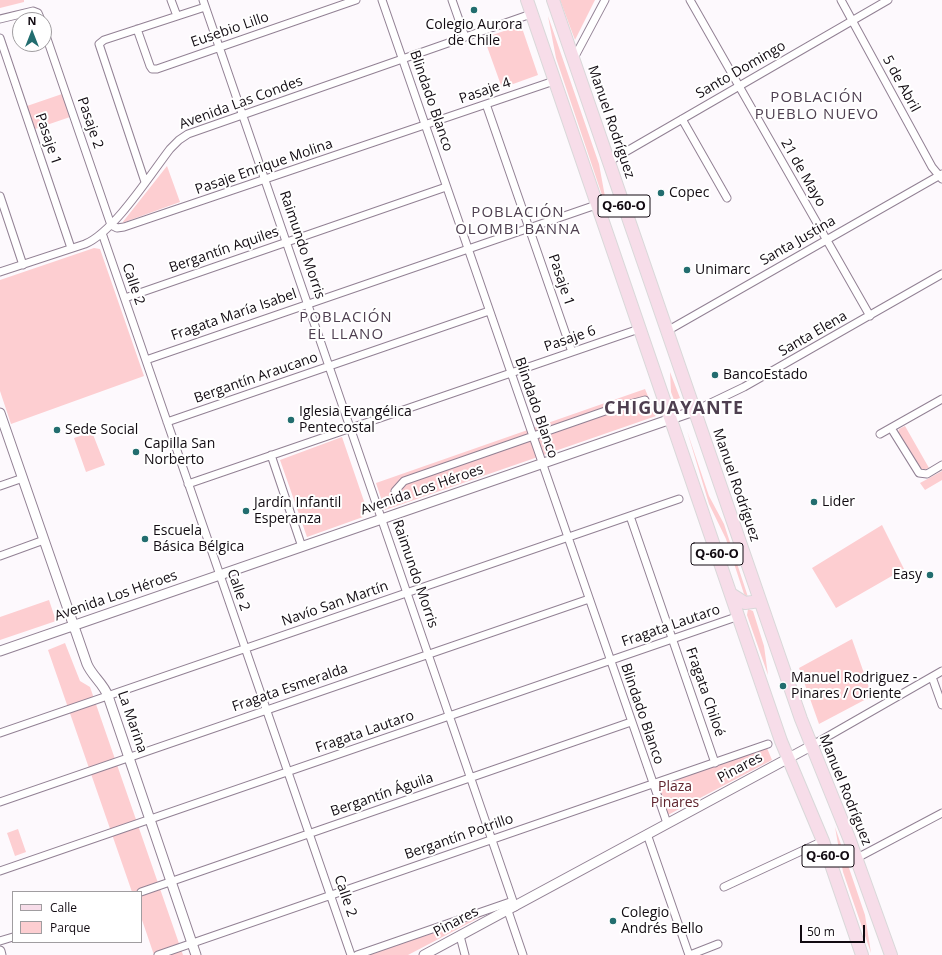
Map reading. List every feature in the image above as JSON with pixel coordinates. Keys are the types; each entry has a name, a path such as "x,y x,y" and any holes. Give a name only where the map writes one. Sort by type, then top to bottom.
{"main road":[{"name":"Q-60-O","path":"526,0 787,758 823,841 862,955"},
{"name":"Manuel Rodríguez","path":"553,0 811,746 857,858 891,955"},
{"path":"730,594 745,603 760,601"}],"street":[{"path":"172,0 177,16"},
{"name":"Eusebio Lillo","path":"137,30 150,66 154,69 356,0"},
{"name":"Blindado Blanco","path":"382,0 652,784 667,823"},
{"path":"452,0 465,37"},
{"path":"573,60 605,0"},
{"name":"21 de Mayo","path":"690,0 870,316"},
{"name":"5 de Abril","path":"840,0 932,166 941,176"},
{"name":"Santo Domingo","path":"608,162 888,0"},
{"path":"144,182 100,43 177,16 204,4"},
{"name":"Raimundo Morris","path":"204,4 266,180 492,840 512,906 523,955"},
{"name":"Avenida Las Condes","path":"0,272 92,241 111,225 179,140 194,132 531,14"},
{"path":"0,19 12,16"},
{"name":"Pasaje 1","path":"0,38 71,248"},
{"name":"Pasaje 2","path":"52,52 111,225"},
{"name":"Pasaje 4","path":"425,126 554,80"},
{"name":"Pasaje 1","path":"486,104 572,352"},
{"path":"682,119 727,198"},
{"name":"Pasaje Enrique Molina","path":"111,225 117,228 124,227 425,126"},
{"name":"Santa Justina","path":"667,331 941,176"},
{"name":"Bergantín Aquiles","path":"124,298 446,187"},
{"path":"0,196 24,264"},
{"name":"Fragata María Isabel","path":"146,360 596,205"},
{"name":"Calle 2","path":"102,233 351,955"},
{"name":"Santa Elena","path":"694,411 744,387 942,274"},
{"name":"Bergantín Araucano","path":"167,422 489,310"},
{"name":"Pasaje 6","path":"188,484 639,329"},
{"path":"880,434 942,399"},
{"name":"Avenida Los Héroes","path":"395,491 404,482 620,406 645,400"},
{"name":"Avenida Los Héroes","path":"0,651 694,411"},
{"name":"La Marina","path":"0,416 89,668 102,685 108,696 196,955"},
{"path":"891,428 919,474 927,474 942,465"},
{"path":"271,455 302,547"},
{"path":"0,486 22,478"},
{"name":"Navío San Martín","path":"0,733 679,499"},
{"name":"Fragata Chiloé","path":"630,516 715,763"},
{"path":"0,556 44,540"},
{"name":"Fragata Esmeralda","path":"0,802 588,599"},
{"name":"Fragata Lautaro","path":"0,872 739,616"},
{"name":"Pinares","path":"424,955 512,906 811,746 942,671"},
{"path":"932,677 942,705"},
{"name":"Bergantín Águila","path":"142,892 631,722"},
{"name":"Bergantín Potrillo","path":"158,955 768,744"},
{"path":"857,858 942,813"},
{"path":"647,834 690,955 718,944"},
{"path":"724,887 823,841"},
{"path":"357,955 512,906"},
{"path":"0,941 12,936"},
{"path":"460,936 465,955"},
{"path":"0,951 1,955"}],"green space":[{"path":"0,0 24,0 24,2 0,8"},
{"path":"560,0 595,0 575,40"},
{"path":"548,16 599,164 608,213 556,58"},
{"path":"521,25 538,75 502,88 484,38"},
{"path":"62,94 70,117 35,129 27,106"},
{"path":"167,166 180,202 122,223"},
{"path":"94,248 100,249 144,376 11,424 0,391 0,280"},
{"path":"670,372 680,398 674,400 671,392"},
{"path":"645,389 656,416 385,510 376,483"},
{"path":"905,426 929,468 921,471 898,433 899,429"},
{"path":"687,431 709,496 724,524 748,597 744,594 726,539 709,504"},
{"path":"92,432 105,465 86,472 74,438"},
{"path":"342,437 367,510 363,517 307,537 280,460"},
{"path":"942,471 942,480 925,490 920,483"},
{"path":"882,525 904,569 836,608 812,568"},
{"path":"49,600 56,621 0,640 0,617"},
{"path":"748,609 753,611 764,646 768,675 747,615"},
{"path":"852,639 872,696 819,724 799,668"},
{"path":"65,643 80,681 90,687 183,955 154,955 142,920 142,891 132,891 48,650"},
{"name":"Plaza Pinares","path":"767,748 772,760 666,816 658,788 661,784"},
{"path":"835,827 865,915 871,953 843,872"},
{"path":"18,829 26,852 15,856 7,833"},
{"path":"492,911 408,955 365,955"}],"place":[{"name":"Colegio Aurora de Chile","path":"474,10"},
{"name":"Copec","path":"661,193"},
{"name":"Unimarc","path":"687,270"},
{"name":"BancoEstado","path":"715,375"},
{"name":"Iglesia Evangélica Pentecostal","path":"291,420"},
{"name":"Sede Social","path":"57,430"},
{"name":"Capilla San Norberto","path":"136,452"},
{"name":"Lider","path":"814,502"},
{"name":"Jardín Infantil Esperanza","path":"246,511"},
{"name":"Escuela Básica Bélgica","path":"145,539"},
{"name":"Easy","path":"930,575"},
{"name":"Manuel Rodriguez - Pinares / Oriente","path":"783,686"},
{"name":"Colegio Andrés Bello","path":"613,921"}],"district":[{"name":"POBLACIÓN PUEBLO NUEVO","path":"817,106"},
{"name":"POBLACIÓN OLOMBI BANNA","path":"518,222"},
{"name":"POBLACIÓN EL LLANO","path":"346,326"},
{"name":"CHIGUAYANTE","path":"674,409"}]}
